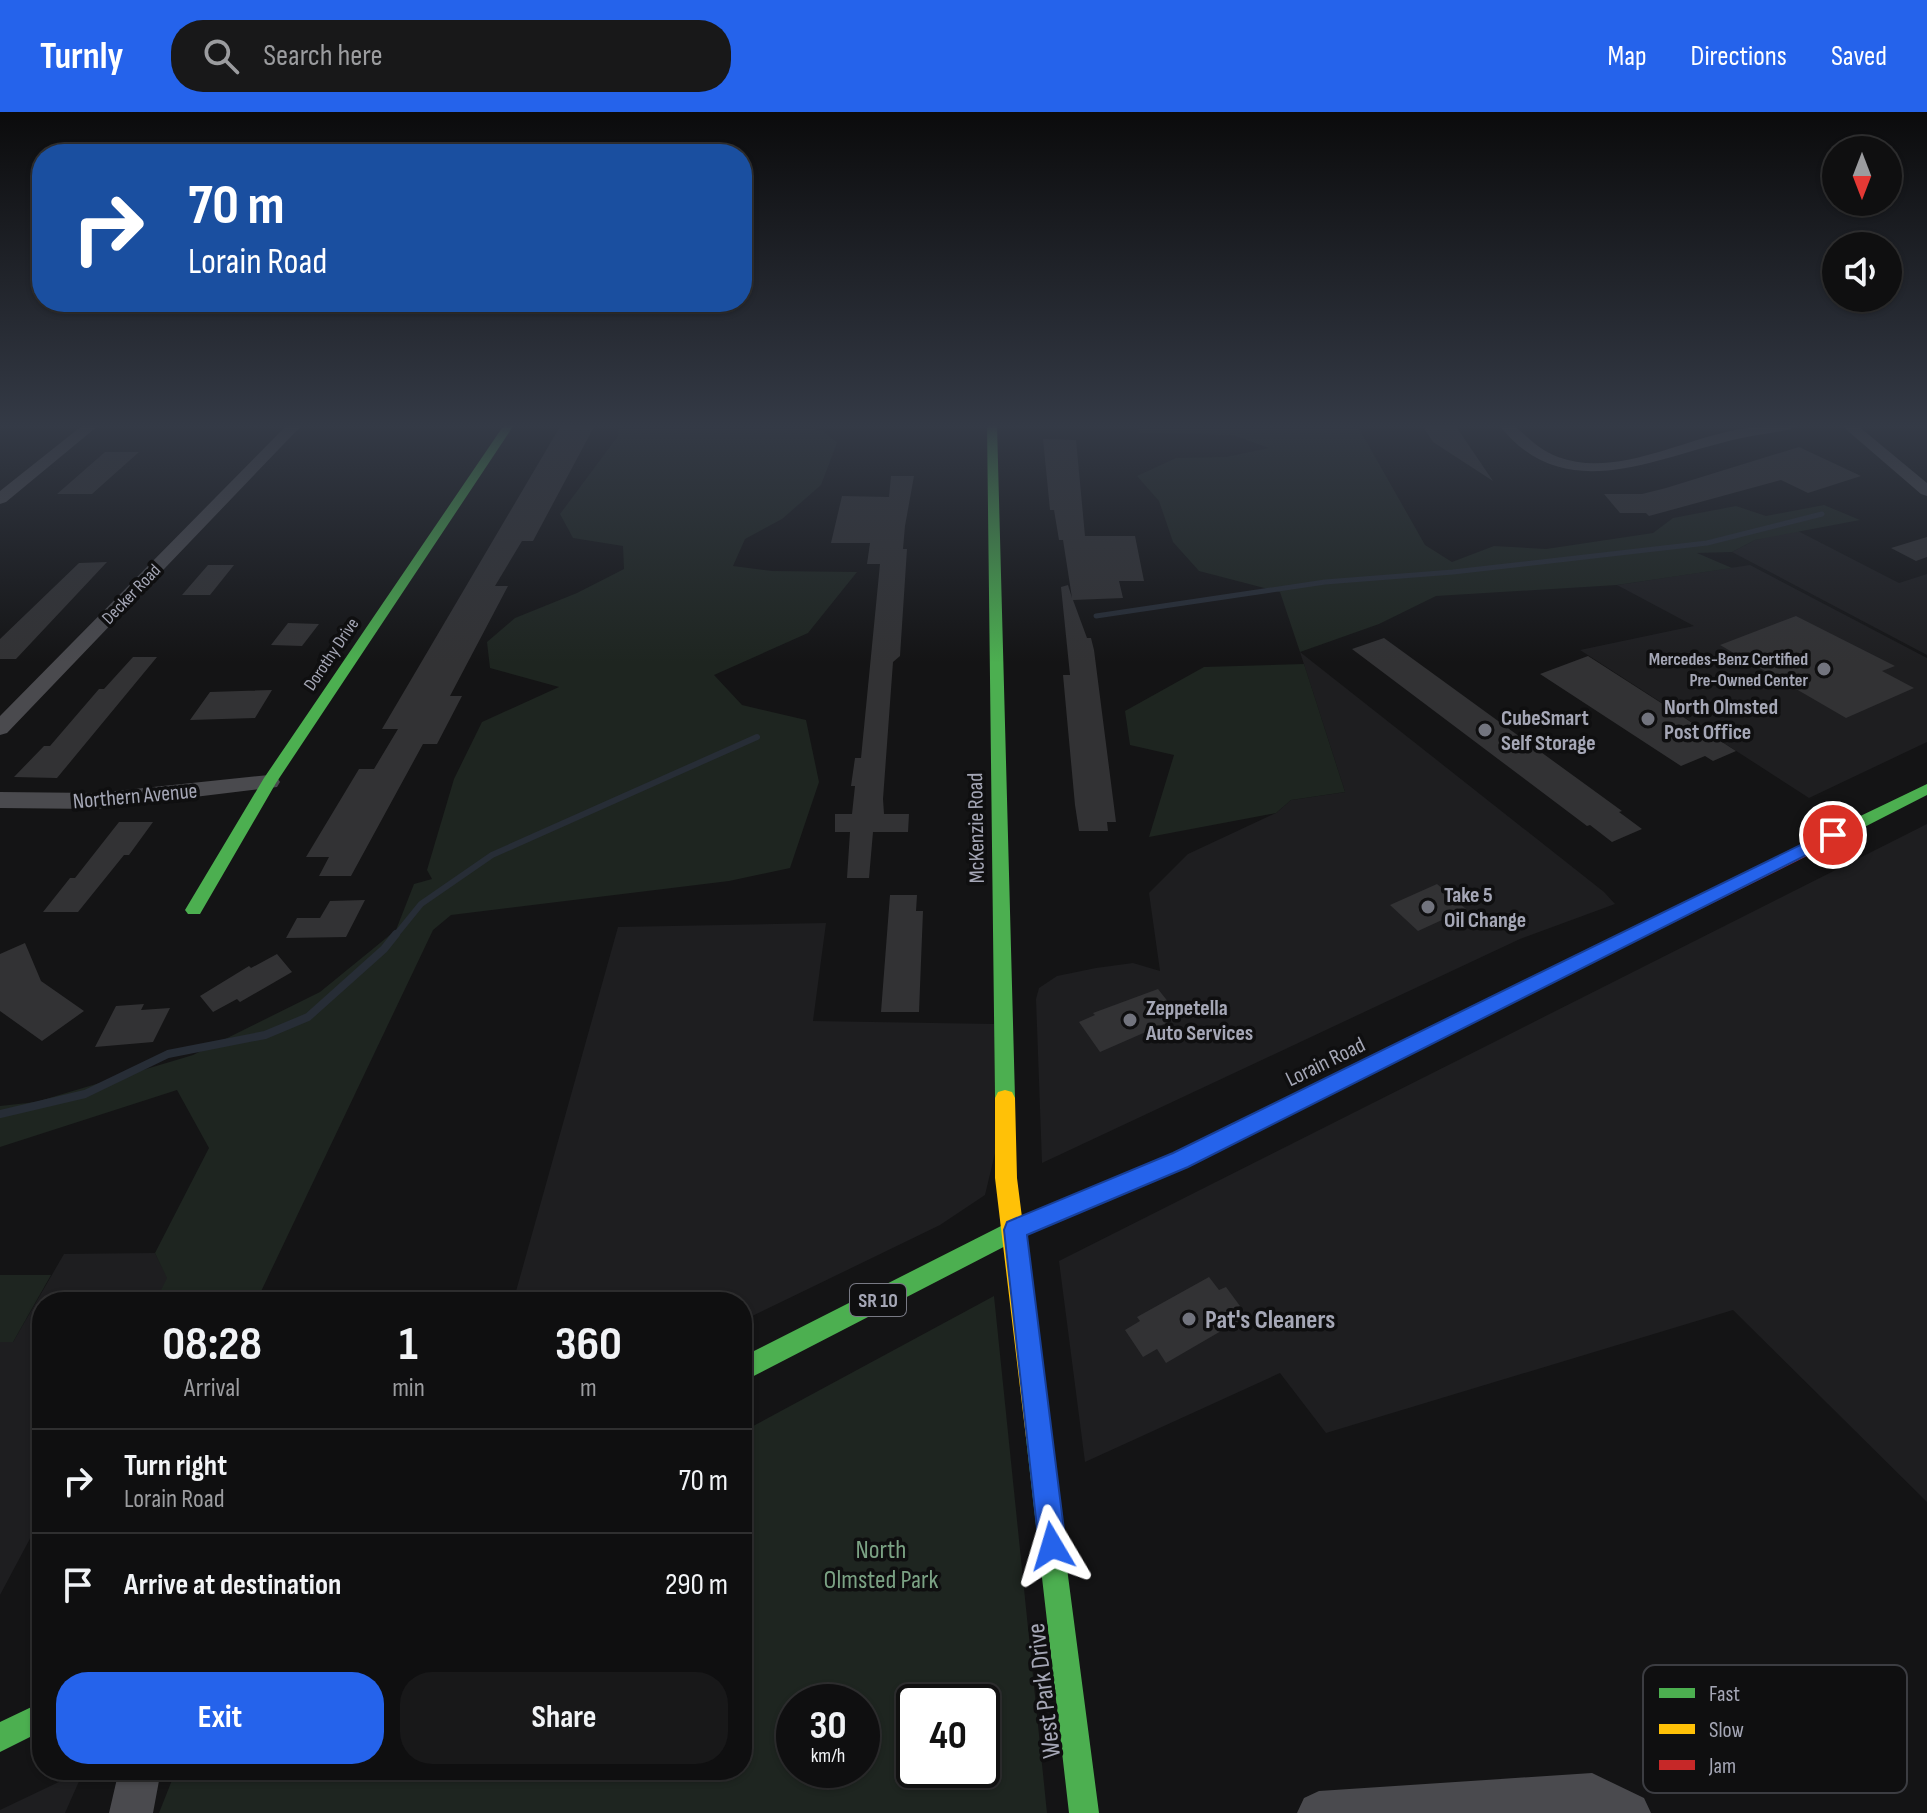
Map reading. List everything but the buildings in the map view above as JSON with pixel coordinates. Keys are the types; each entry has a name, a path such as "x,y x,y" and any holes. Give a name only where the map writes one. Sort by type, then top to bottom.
{"street":[{"name":"Decker Road","path":"0,728 218,504"},
{"name":"Dorothy Drive","path":"194,910 269,782 456,504"},
{"name":"McKenzie Road","path":"993,504 1006,1178 1015,1230"},
{"name":"Northern Avenue","path":"0,800 96,801 269,782"},
{"name":"Lorain Road","path":"752,1365 1015,1230 1180,1160 1927,789"},
{"name":"West Park Drive","path":"1015,1230 1084,1813"},
{"path":"0,1737 32,1721"},
{"path":"131,1813 138,1780"},
{"path":"1319,1813 1592,1795 1629,1813"}],"shaded area":[{"path":"1796,530 1899,583 1927,574 1927,655 1732,552 1755,540"},
{"path":"1750,565 1927,658 1927,742 1809,798 1580,650 1694,626 1617,585"},
{"path":"1300,652 1604,892 1615,904 1520,939 1042,1163 1036,999 1039,988 1057,976 1096,968 1133,963 1160,971 1149,893 1188,854 1276,813 1291,800 1345,792"},
{"path":"1927,824 1927,1502 1733,1310 1326,1433 1280,1373 1085,1462 1059,1261"},
{"path":"826,923 813,1021 994,1024 995,1153 985,1195 940,1225 752,1316 752,1292 516,1292 618,927"},
{"path":"155,1253 168,1278 160,1292 42,1292 64,1254"},
{"path":"32,1309 32,1535 0,1595 0,1342 13,1342"},
{"path":"63,1780 80,1780 65,1813 0,1813 0,1810"}],"green space":[{"path":"567,504 799,504 782,519 745,539 733,566 772,571 857,572 808,633 714,675 742,705 806,720 819,782 790,868 729,881 451,915 433,930 261,1292 160,1292 167,1278 155,1253 209,1148 177,1090 0,1147 0,1106 36,1102 193,1055 320,992 396,930 414,884 432,879 427,870 454,779 482,722 559,687 490,668 487,642 515,618 577,593 624,569 623,546 573,538 560,514"},
{"path":"1160,504 1402,504 1425,545 1452,562 1494,546 1546,549 1653,533 1673,518 1736,506 1766,516 1824,505 1860,520 1755,540 1732,552 1697,553 1732,568 1617,585 1436,596 1379,624 1300,652 1280,592 1199,571 1173,542"},
{"path":"1304,664 1345,792 1291,800 1276,813 1149,837 1174,755 1130,745 1125,711 1204,667"},
{"path":"0,1275 51,1275 41,1292 32,1292 32,1308 13,1342 0,1342"},
{"name":"North Olmsted Park","path":"994,1296 1047,1813 159,1813 172,1780 752,1780 752,1427"}],"waterway":[{"path":"1096,616 1325,582 1453,572 1707,543 1822,514"},
{"path":"395,936 421,904 492,855 757,737"},
{"path":"0,1114 85,1094 168,1054 265,1035 308,1017 384,949 396,934"}],"traffic: fast":[{"path":"194,910 269,782 456,504"},
{"path":"994,504 1005,1098"},
{"path":"1833,836 1927,789"},
{"path":"752,1365 1015,1230 1180,1160 1546,978"},
{"path":"1038,1438 1084,1813"},
{"path":"0,1737 32,1721"}],"traffic: slow":[{"path":"1005,1098 1006,1178 1038,1438"}],"traffic: jam":[{"path":"1546,978 1833,836"}],"place":[{"name":"Mercedes-Benz Certified Pre-Owned Center","path":"1824,669"},
{"name":"North Olmsted Post Office","path":"1648,719"},
{"name":"CubeSmart Self Storage","path":"1485,730"},
{"name":"Take 5 Oil Change","path":"1428,907"},
{"name":"Zeppetella Auto Services","path":"1130,1020"},
{"name":"Pat's Cleaners","path":"1189,1319"}],"route":[{"path":"1052,1546 1015,1230 1180,1160 1833,835"}]}
